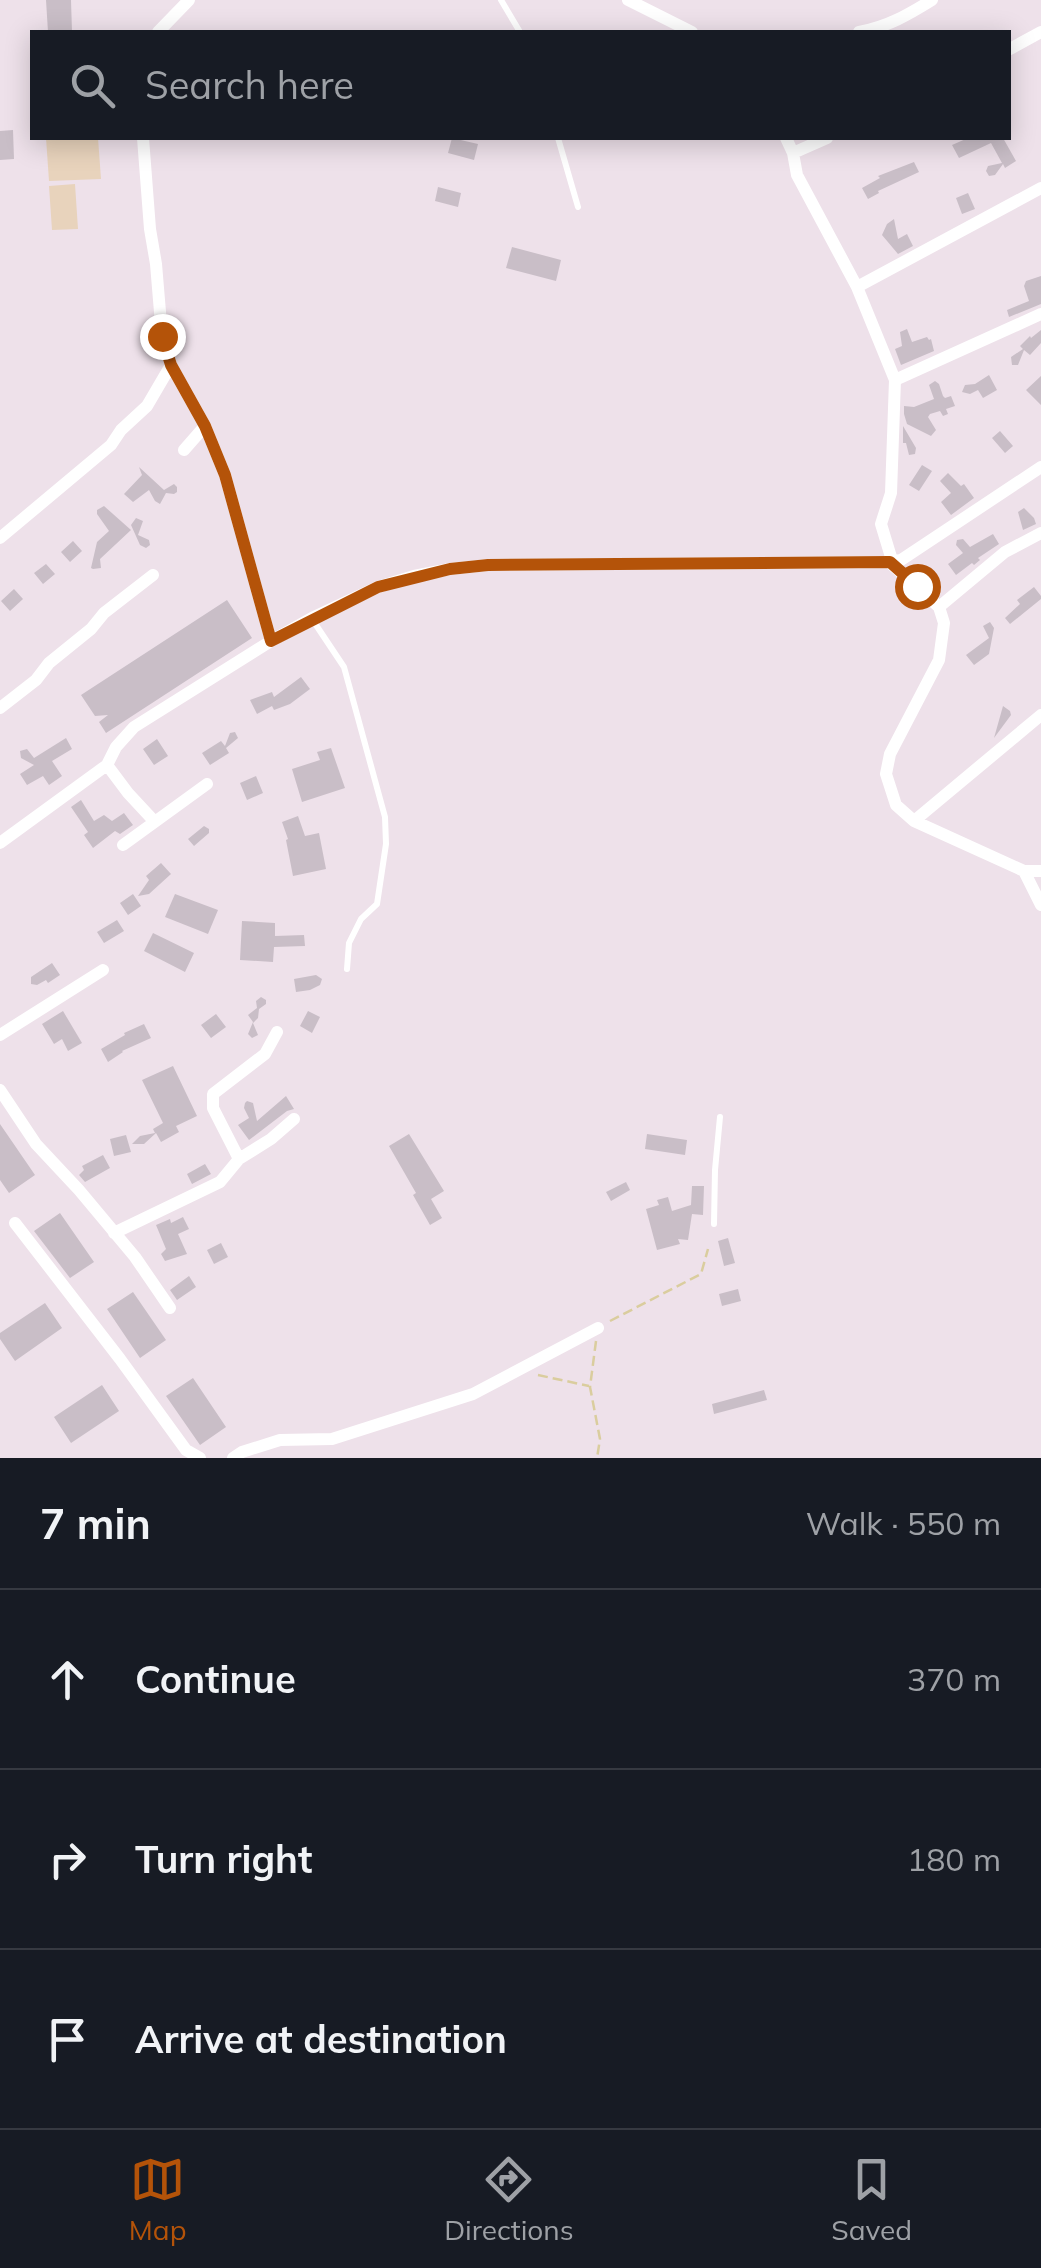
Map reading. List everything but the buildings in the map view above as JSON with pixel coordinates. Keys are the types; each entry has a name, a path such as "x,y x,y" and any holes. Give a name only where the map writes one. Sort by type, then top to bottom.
{"street":[{"path":"160,30 189,0"},
{"path":"628,0 688,30"},
{"path":"876,30 932,0"},
{"path":"1011,48 1041,32"},
{"path":"143,140 162,336 171,365 205,426 225,475 271,641"},
{"path":"787,140 797,175 857,286 895,380 891,494 881,524 890,562 939,606 944,622 938,660 890,754 886,774 896,806 914,821 1024,870 1041,871"},
{"path":"794,154 823,140"},
{"path":"857,286 1041,188"},
{"path":"895,380 1041,314"},
{"path":"0,538 111,446 121,430 147,406 171,365"},
{"path":"184,450 205,426"},
{"path":"0,843 107,765 116,747 134,727 271,641 378,587 450,569 488,565 890,562 901,560 1041,467"},
{"path":"939,606 1006,552 1041,533"},
{"path":"0,708 153,575"},
{"path":"914,821 1041,716"},
{"path":"107,765 154,821"},
{"path":"123,846 207,784"},
{"path":"1024,870 1041,905"},
{"path":"0,1035 103,970"},
{"path":"240,1159 213,1108 213,1094 265,1054 277,1032"},
{"path":"0,1090 36,1144 136,1257 170,1308"},
{"path":"114,1234 220,1182 240,1159 294,1119"},
{"path":"15,1224 186,1450 200,1458"},
{"path":"233,1458 280,1440 332,1438 473,1394 598,1328"}],"lane":[{"path":"189,0 202,0"},
{"path":"501,0 519,30"},
{"path":"559,140 578,207"},
{"path":"312,618 344,667 385,818 386,844 377,904 361,919 349,943 347,969"},
{"path":"714,1224 720,1117"}],"path":[{"path":"596,1458 600,1439 590,1386 598,1328 701,1274 708,1248"},
{"path":"519,1370 590,1386"}],"shaded area":[{"path":"46,140 98,140 101,179 49,181"},
{"path":"75,184 78,229 52,230 49,186"}],"route":[{"path":"162,336 171,365 205,426 225,475 271,641 378,587 414,576 488,565 890,562 917,586"}]}
